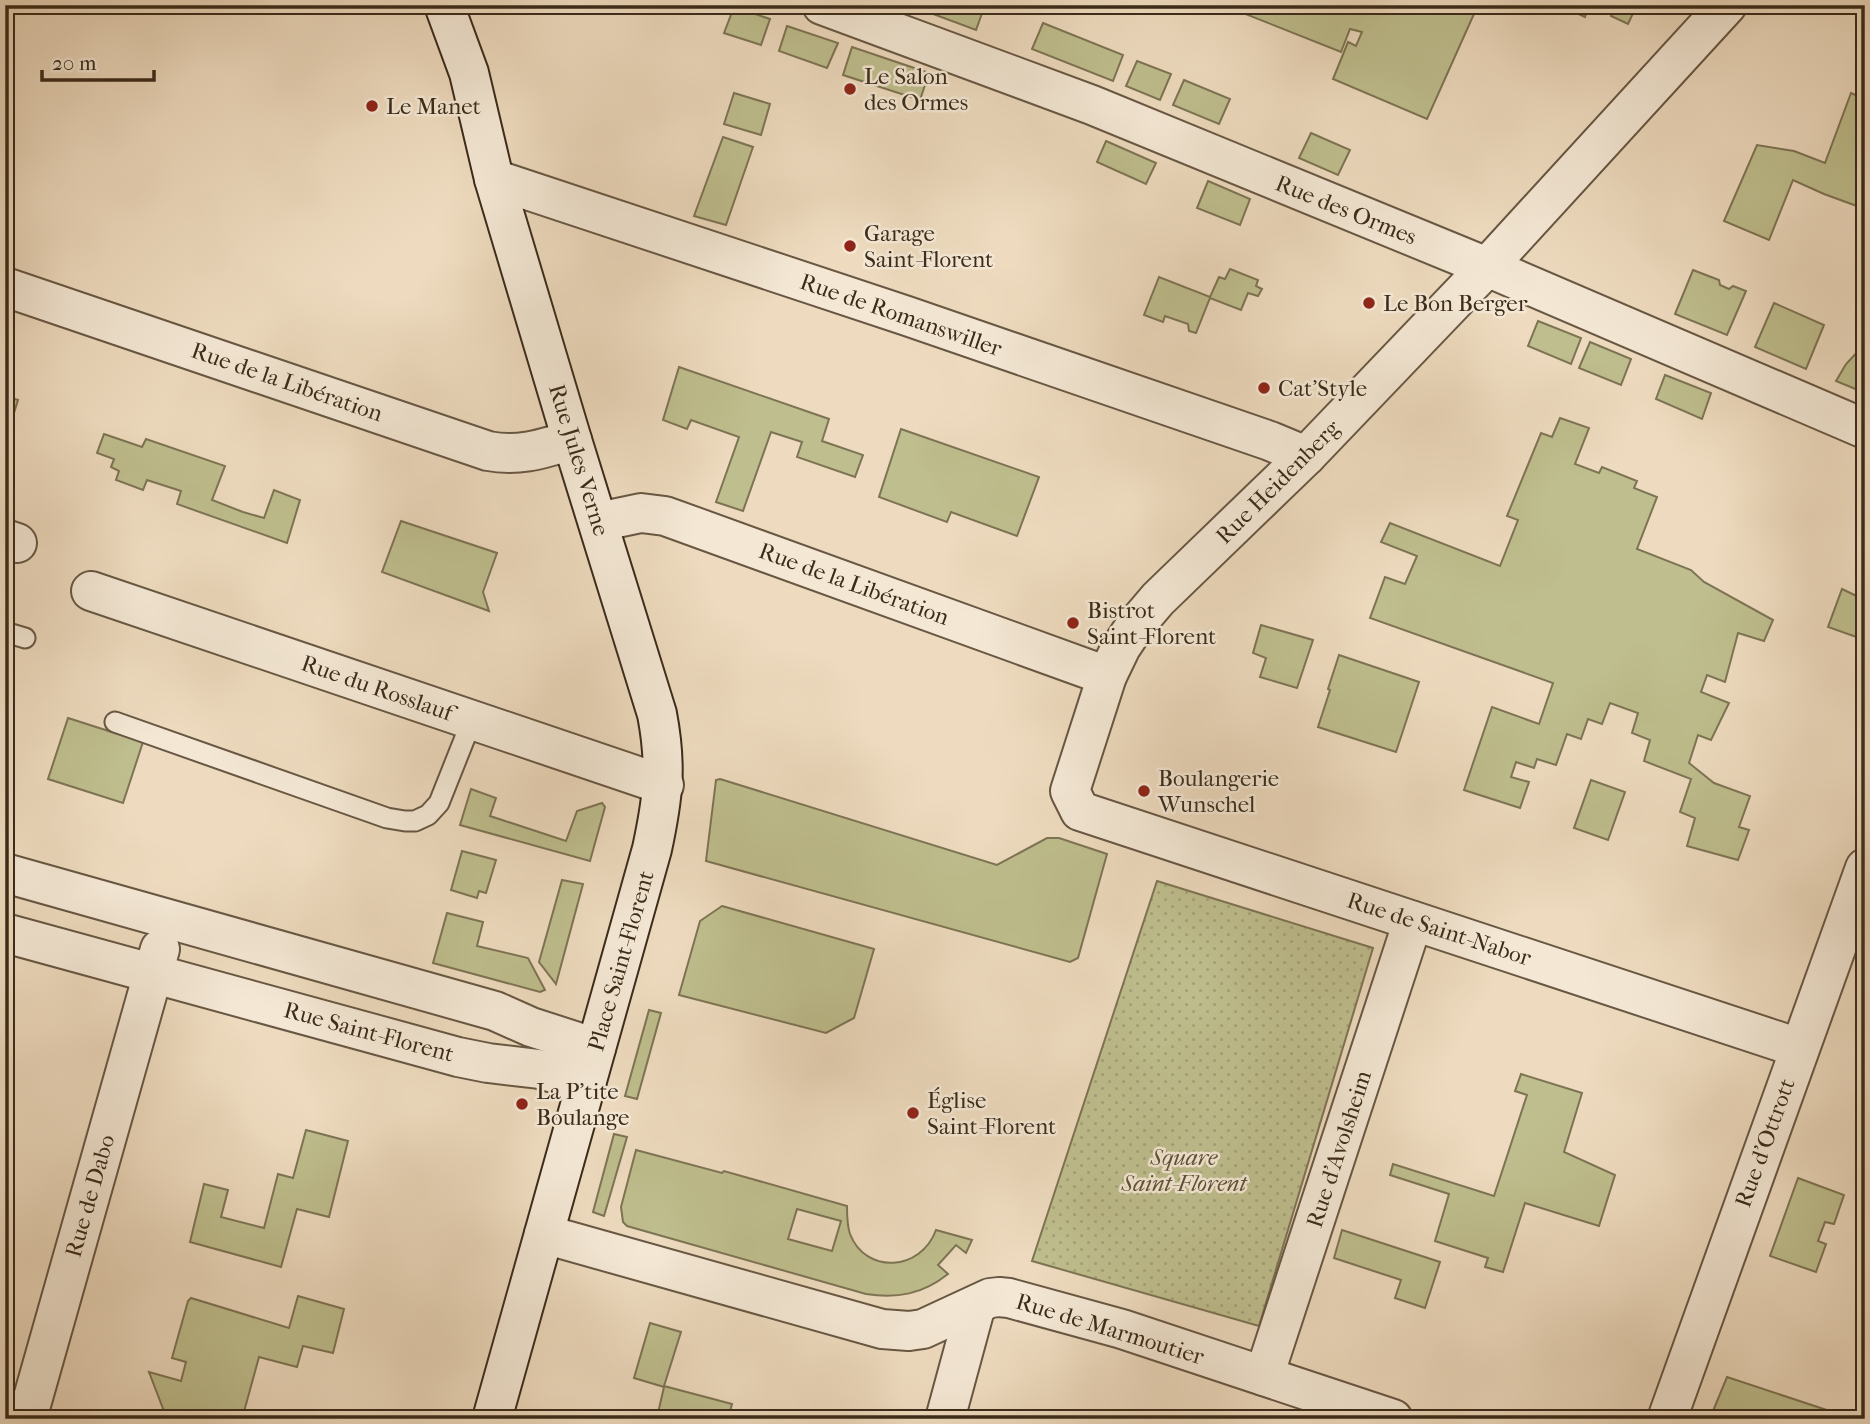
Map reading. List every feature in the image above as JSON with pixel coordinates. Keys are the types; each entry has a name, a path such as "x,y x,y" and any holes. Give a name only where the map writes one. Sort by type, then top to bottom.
{"street":[{"name":"Rue Jules Verne","path":"444,5 469,74 494,179 657,714 662,740 664,785 652,849"},
{"name":"Rue Jules Verne","path":"467,5 469,74"},
{"name":"Rue des Ormes","path":"822,5 1092,105 1487,267 1865,429"},
{"name":"Rue Heidenberg","path":"1080,811 1070,791 1107,676 1135,626 1158,599 1306,456 1487,267 1727,5"},
{"name":"Rue de Romanswiller","path":"494,179 907,316 1306,456"},
{"name":"Rue de la Libération","path":"5,286 488,451 519,454 572,440"},
{"name":"Rue de la Libération","path":"598,522 641,513 665,516 1107,676"},
{"name":"Rue du Rosslauf","path":"91,591 664,785"},
{"name":"Rue de Saint-Nabor","path":"1080,811 1799,1048"},
{"name":"Place Saint-Florent","path":"492,1419 652,849"},
{"name":"Rue d'Ottrott","path":"1667,1419 1865,868"},
{"path":"5,873 495,1011 531,1027 591,1065"},
{"path":"153,973 169,919"},
{"name":"Rue d'Avolsheim","path":"1264,1376 1412,921"},
{"name":"Rue Saint-Florent","path":"5,933 458,1057 539,1069 591,1065"},
{"name":"Rue de Dabo","path":"27,1419 153,973"},
{"name":"Rue de Marmoutier","path":"544,1234 881,1328 909,1331 923,1329 990,1298 1009,1298 1122,1329 1393,1419"},
{"path":"945,1419 976,1305"}],"lane":[{"path":"5,632 25,638"},
{"path":"115,722 387,818 415,821 428,815 439,803 472,720"}],"green space":[{"path":"909,5 985,5 976,30"},
{"path":"1223,5 1478,5 1427,119 1333,79 1348,42 1356,46 1362,32 1350,29 1341,52"},
{"path":"1560,5 1600,5 1598,10 1589,6 1585,17"},
{"path":"1615,5 1637,5 1628,24 1611,16"},
{"path":"734,7 770,19 761,45 724,33"},
{"path":"1043,23 1123,55 1113,81 1032,49"},
{"path":"787,26 838,43 827,68 779,51"},
{"path":"852,47 929,73 920,100 843,75"},
{"path":"1137,61 1171,74 1160,100 1126,86"},
{"path":"1184,80 1230,99 1219,124 1173,105"},
{"path":"734,93 770,104 761,135 724,124"},
{"path":"1851,93 1862,98 1865,93 1865,209 1793,180 1769,240 1724,221 1757,145 1794,151 1825,163"},
{"path":"1311,133 1350,150 1338,175 1299,158"},
{"path":"723,137 753,147 726,225 694,216"},
{"path":"1106,141 1156,163 1146,184 1097,162"},
{"path":"1208,181 1250,199 1240,225 1197,208"},
{"path":"1230,269 1258,280 1256,286 1262,289 1258,296 1248,293 1241,310 1210,298 1196,333 1189,331 1188,324 1165,316 1163,322 1144,315 1159,277 1210,297 1219,277 1225,279"},
{"path":"1693,270 1719,280 1720,285 1729,289 1733,286 1746,291 1727,335 1675,314"},
{"path":"1774,303 1824,325 1806,369 1755,347"},
{"path":"1538,321 1581,338 1571,364 1528,346"},
{"path":"1590,342 1631,359 1621,385 1579,368"},
{"path":"1862,347 1865,348 1865,393 1836,381 1846,364"},
{"path":"679,367 829,419 822,441 863,455 855,477 797,457 802,442 771,432 743,511 716,502 739,437 691,420 687,429 663,420"},
{"path":"1665,375 1711,393 1702,419 1656,399"},
{"path":"5,396 18,400 10,426 5,424"},
{"path":"1560,418 1589,428 1575,464 1599,473 1602,467 1637,481 1634,488 1657,497 1637,549 1691,570 1704,582 1773,620 1764,641 1738,633 1725,682 1707,675 1701,692 1729,703 1711,740 1698,735 1689,763 1714,783 1750,796 1739,827 1749,830 1738,860 1687,846 1695,818 1680,812 1691,779 1644,761 1650,740 1632,733 1638,713 1610,703 1602,724 1588,719 1581,739 1567,734 1556,765 1537,759 1534,768 1516,762 1511,777 1529,782 1520,808 1464,790 1492,707 1539,724 1553,683 1370,618 1385,577 1405,584 1417,556 1381,542 1390,523 1500,566 1518,520 1507,516 1541,433 1552,437"},
{"path":"901,429 1039,477 1017,536 951,512 947,522 879,497"},
{"path":"104,434 142,447 146,439 225,466 212,500 243,512 264,518 274,490 300,500 287,543 177,504 181,491 147,480 143,490 116,480 119,471 111,467 114,459 97,453"},
{"path":"401,521 497,553 483,592 489,611 382,572"},
{"path":"1842,589 1865,600 1865,640 1828,627"},
{"path":"1261,625 1313,640 1297,688 1260,677 1266,658 1253,653"},
{"path":"1339,655 1419,682 1396,752 1318,727"},
{"path":"68,718 143,742 123,803 48,779"},
{"path":"720,779 997,865 1047,838 1059,838 1107,854 1078,958 1070,962 706,861 716,780"},
{"path":"1591,780 1625,792 1608,840 1574,828"},
{"path":"471,789 496,798 490,816 566,841 577,811 602,803 605,807 590,861 460,825"},
{"path":"462,851 496,860 486,893 479,891 477,898 451,890"},
{"path":"562,880 583,884 556,984 539,962"},
{"name":"Square Saint-Florent","path":"1157,881 1373,948 1259,1326 1032,1261"},
{"path":"722,906 874,949 854,1018 826,1033 679,995 700,921"},
{"path":"447,913 483,922 477,946 528,958 545,990 540,992 433,963"},
{"path":"649,1010 661,1013 637,1099 625,1096"},
{"path":"1521,1074 1582,1093 1564,1152 1615,1175 1599,1226 1525,1203 1503,1272 1485,1267 1488,1258 1435,1241 1449,1194 1390,1175 1393,1164 1494,1196 1527,1095 1515,1091"},
{"path":"306,1130 348,1141 329,1217 297,1209 281,1267 190,1242 204,1184 228,1190 221,1217 264,1228 278,1174 293,1178"},
{"path":"614,1134 627,1137 604,1216 593,1212"},
{"path":"636,1150 722,1173 724,1171 847,1206 850,1234 858,1247 880,1262 893,1263 918,1254 929,1244 936,1230 972,1240 966,1253 956,1245 938,1265 948,1274 939,1281 899,1295 866,1294 627,1226 623,1222 621,1207","holes":["797,1209 841,1221 832,1251 788,1239"]},
{"path":"1798,1178 1844,1195 1834,1224 1825,1222 1818,1241 1826,1244 1816,1272 1770,1256"},
{"path":"1342,1230 1440,1262 1425,1308 1395,1298 1401,1280 1334,1258"},
{"path":"298,1296 344,1309 333,1353 303,1346 297,1367 259,1357 242,1419 167,1419 149,1372 181,1381 186,1362 172,1358 191,1298 289,1328"},
{"path":"650,1323 681,1332 664,1386 732,1404 728,1419 675,1419 658,1413 664,1387 634,1378"},
{"path":"1727,1377 1854,1419 1736,1419 1713,1411"}],"place":[{"name":"Le Salon des Ormes","path":"850,89"},
{"name":"Le Manet","path":"372,106"},
{"name":"Garage Saint-Florent","path":"850,246"},
{"name":"Le Bon Berger","path":"1369,303"},
{"name":"Cat'Style","path":"1264,388"},
{"name":"Bistrot Saint-Florent","path":"1073,623"},
{"name":"Boulangerie Wunschel","path":"1144,791"},
{"name":"La P'tite Boulange","path":"522,1104"},
{"name":"Église Saint-Florent","path":"913,1113"}]}
